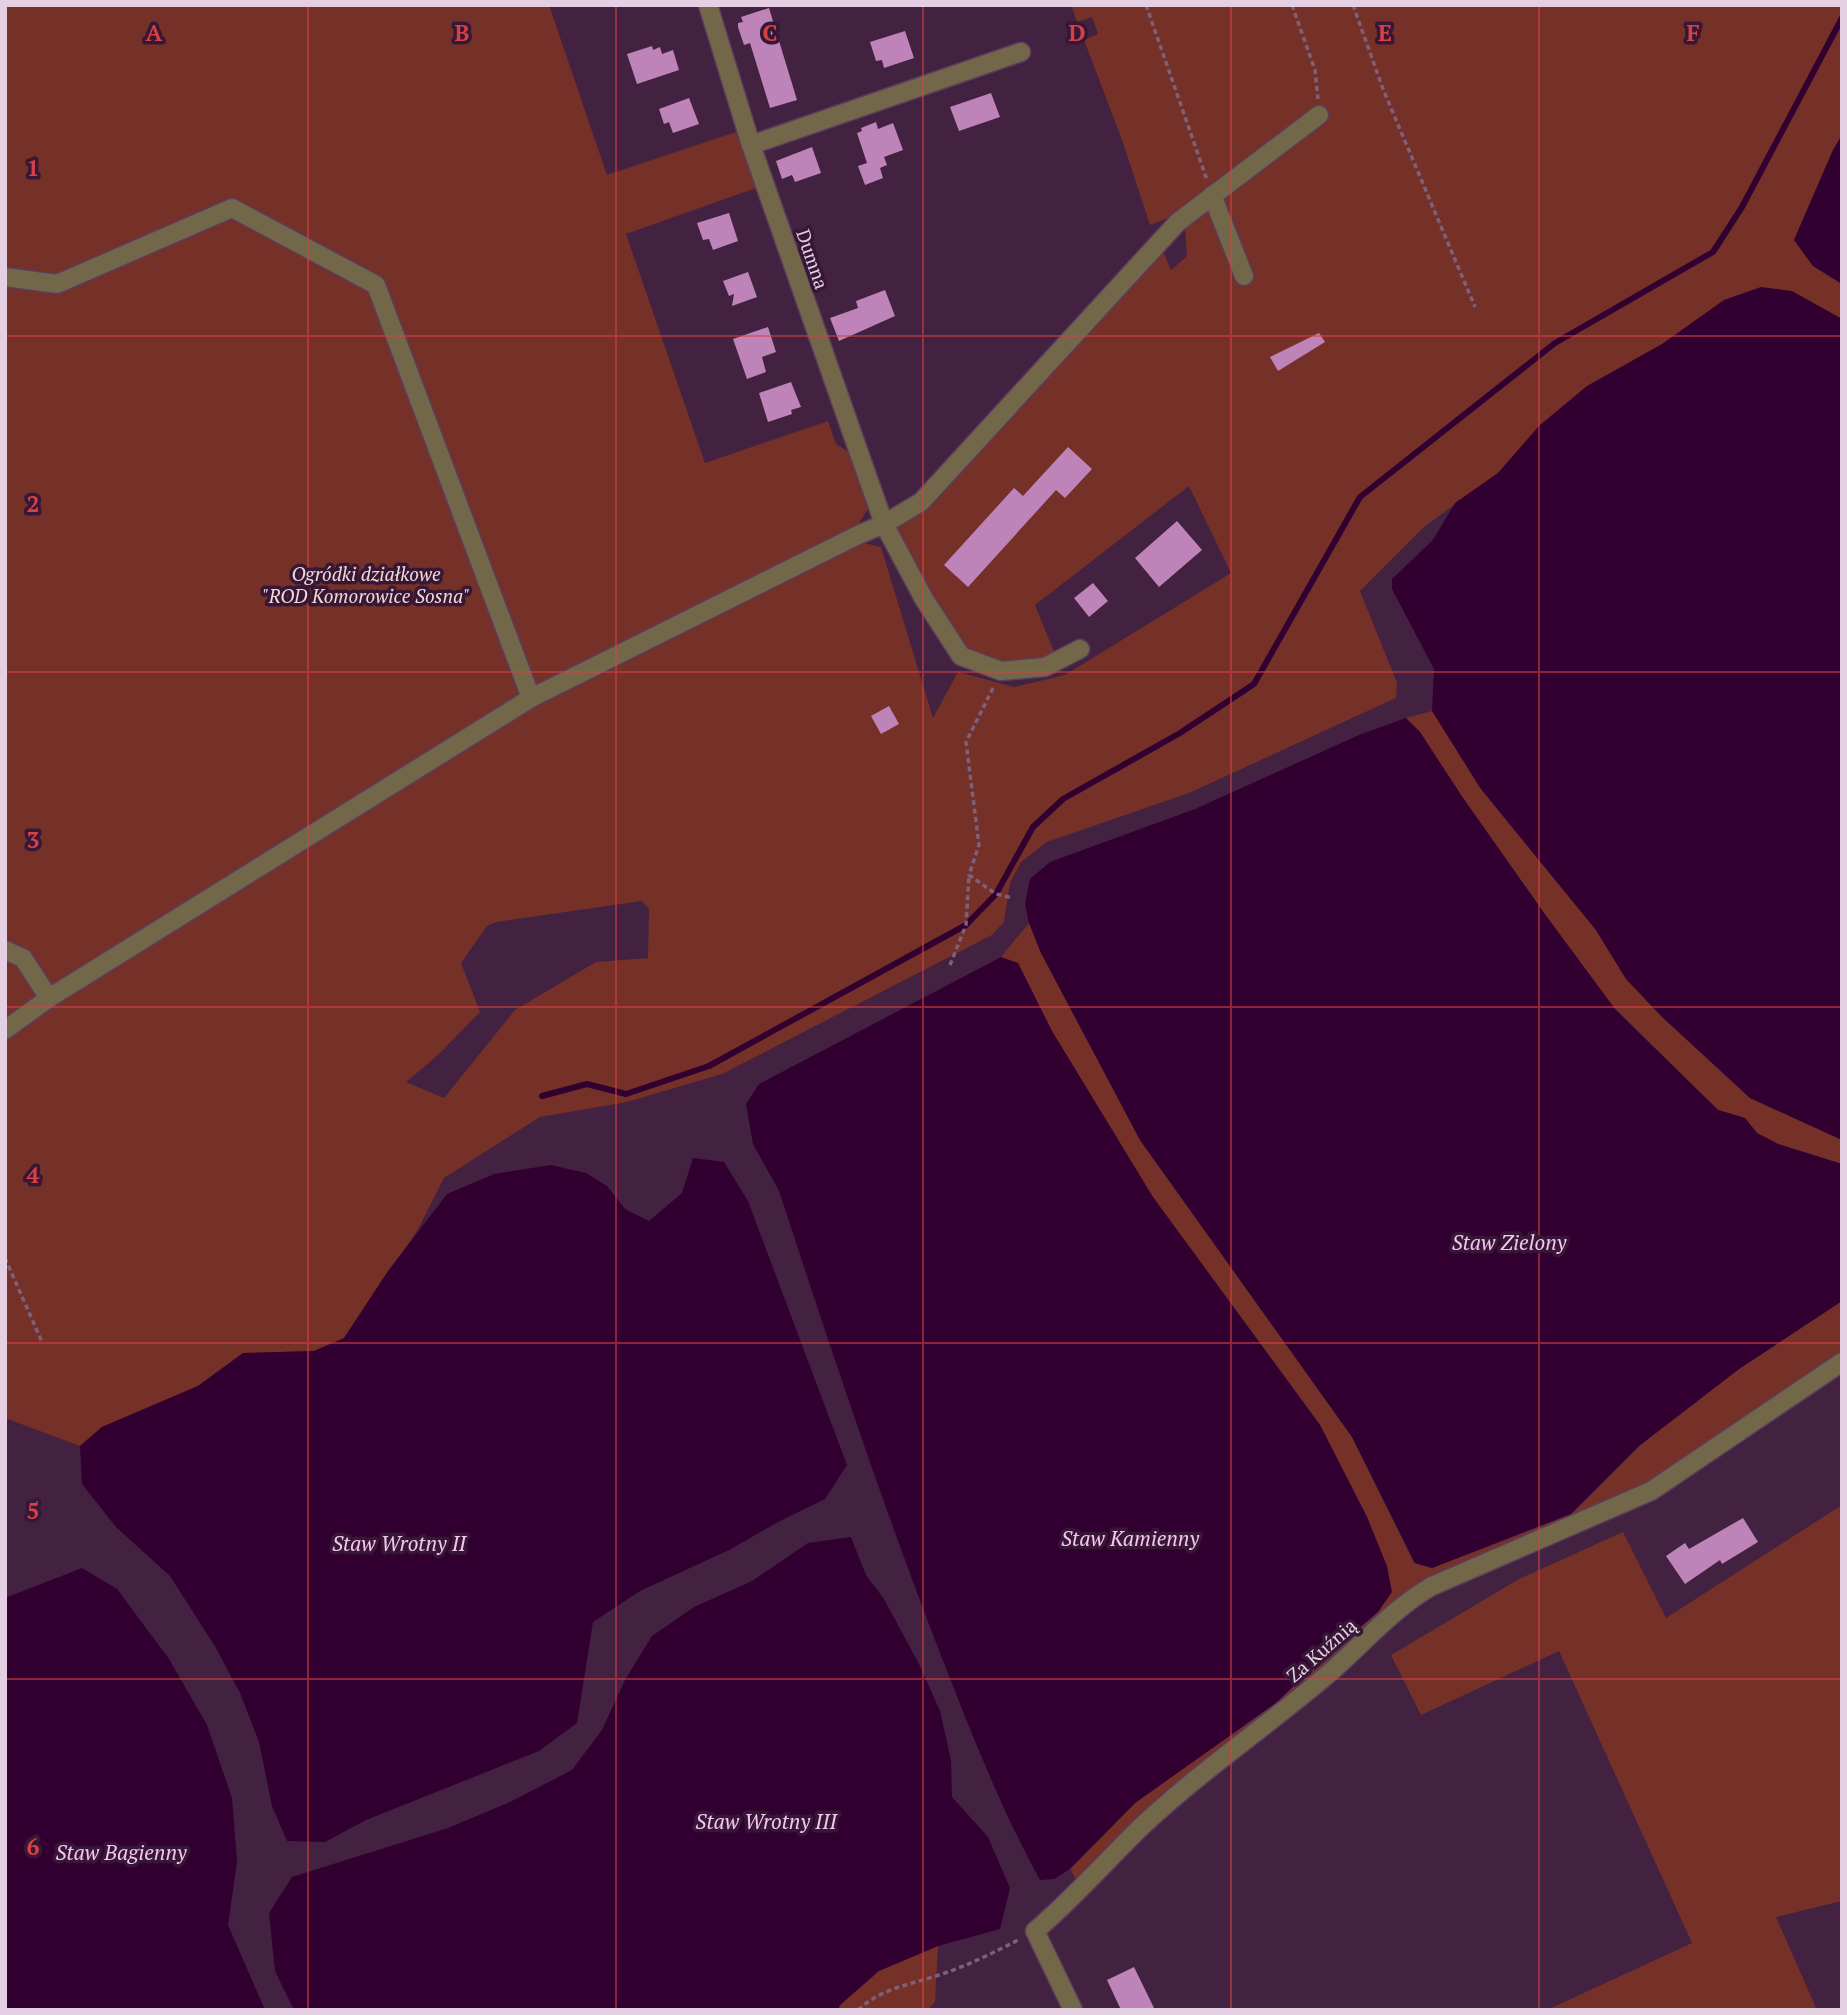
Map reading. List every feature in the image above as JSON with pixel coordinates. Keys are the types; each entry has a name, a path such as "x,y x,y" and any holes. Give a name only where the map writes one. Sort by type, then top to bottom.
{"street":[{"name":"Dumna","path":"708,5 751,145 884,524 924,599 961,656 1001,671"},
{"path":"751,145 1021,52"},
{"path":"5,1030 49,998 530,698 884,524 921,502 1178,222 1319,115"},
{"path":"1212,195 1244,276"},
{"path":"5,277 57,285 232,208 376,285 530,698"},
{"path":"1001,671 1045,667 1080,649"},
{"path":"5,950 23,958 49,998"},
{"name":"Za Kuźnią","path":"1035,1931 1066,1905 1142,1827 1194,1781 1327,1675 1408,1600 1432,1586 1651,1490 1842,1362"},
{"path":"1035,1931 1073,2010"}],"path":[{"path":"1146,5 1212,195"},
{"path":"1292,5 1315,70 1319,115"},
{"path":"1353,5 1383,89 1475,307"},
{"path":"950,965 966,925 970,875 979,845 965,742 1001,671"},
{"path":"970,875 996,894 1013,898"},
{"path":"5,1258 42,1342"},
{"path":"858,2010 882,1992 975,1962 1035,1931"}],"green space":[{"name":"Ogródki działkowe \"ROD Komorowice Sosna\"","path":"5,5 549,5 607,175 736,132 756,188 626,234 705,463 828,421 836,444 849,452 868,509 856,528 860,542 881,547 933,718 958,672 1014,687 1065,675 1231,573 1189,486 1035,605 1055,654 1049,661 1000,668 964,649 930,595 896,529 928,509 1162,249 1171,270 1187,256 1185,230 1173,216 1150,225 1122,140 1084,40 1098,34 1092,17 1077,22 1071,5 1842,5 1842,135 1794,240 1813,266 1842,284 1842,319 1791,291 1539,426 1498,473 1424,527 1360,591 1397,683 1396,698 1189,793 1047,842 1021,862 1010,883 1004,922 992,935 722,1074 627,1102 540,1117 444,1178 417,1231 344,1338 314,1351 243,1353 198,1386 102,1427 80,1446 5,1418","holes":["642,901 649,909 648,958 596,962 515,1010 444,1098 406,1082 438,1055 480,1012 461,963 487,926 496,922"]},
{"path":"1432,711 1481,789 1596,930 1626,979 1750,1098 1842,1140 1842,1164 1778,1144 1757,1133 1745,1118 1718,1110 1615,1009 1544,913 1420,732 1406,718"},
{"path":"1029,923 1041,953 1140,1140 1352,1437 1414,1563 1432,1568 1571,1514 1639,1446 1739,1369 1842,1301 1842,1352 1673,1470 1437,1576 1078,1883 1070,1869 1135,1803 1276,1703 1306,1674 1367,1517 1320,1425 1172,1224 780,1074 1001,957"},
{"path":"1842,1505 1842,1901 1776,1917 1817,2010 1547,2010 1692,1943 1559,1651 1421,1715 1391,1655 1519,1579 1623,1532 1666,1618"},
{"path":"938,1946 935,2002 927,2010 838,2010 840,2005 878,1971"}],"water":[{"path":"1842,135 1842,284 1813,266 1794,240"},
{"path":"1761,287 1792,291 1842,319 1842,1140 1750,1098 1662,1017 1626,979 1596,930 1481,789 1432,711 1434,669 1392,589 1392,579 1433,540 1455,503 1498,473 1540,425 1587,386 1662,344 1724,300"},
{"name":"Staw Zielony","path":"1406,718 1420,732 1544,913 1615,1009 1718,1110 1745,1118 1757,1133 1778,1144 1842,1164 1842,1301 1739,1369 1639,1446 1571,1514 1432,1568 1415,1563 1352,1437 1140,1140 1041,953 1025,904 1030,879 1050,862 1195,809 1359,735"},
{"name":"Staw Kamienny","path":"1001,957 1018,963 1052,1031 1153,1197 1320,1425 1367,1517 1387,1566 1392,1592 1378,1612 1276,1703 1135,1803 1070,1869 1054,1879 1040,1880 995,1787 930,1627 833,1355 779,1191 753,1144 746,1104 759,1084"},
{"name":"Staw Wrotny II","path":"693,1158 724,1162 748,1201 847,1465 825,1499 729,1550 640,1591 593,1622 577,1723 539,1751 366,1820 325,1842 287,1841 272,1806 259,1742 240,1693 216,1648 170,1576 116,1527 82,1484 80,1446 102,1427 198,1386 243,1353 314,1351 344,1338 388,1271 447,1194 494,1174 551,1165 586,1173 607,1186 625,1209 649,1221 682,1193"},
{"name":"Staw Wrotny III","path":"851,1537 866,1575 884,1599 919,1664 940,1711 951,1760 952,1797 988,1837 1010,1888 1000,1929 938,1946 879,1971 840,2005 838,2010 294,2010 275,1971 269,1913 292,1877 448,1828 510,1802 572,1770 602,1730 625,1680 652,1636 694,1607 752,1581 808,1543"},
{"name":"Staw Bagienny","path":"82,1568 117,1589 169,1659 207,1725 232,1798 237,1862 228,1925 265,2010 5,2010 5,1598"}],"building":[{"path":"769,8 797,100 770,108 750,43 744,45 738,27 738,23 743,22 741,17"},
{"path":"905,31 914,58 884,68 882,60 876,61 870,42"},
{"path":"652,46 653,50 660,47 662,54 673,50 679,70 637,84 627,54"},
{"path":"991,93 1000,117 959,131 950,107"},
{"path":"689,98 699,124 673,133 669,122 664,124 659,109"},
{"path":"876,122 878,129 893,123 903,150 884,157 887,165 880,168 883,178 865,185 858,166 867,163 857,133 862,131 861,128"},
{"path":"812,147 821,173 795,182 792,175 782,179 776,161"},
{"path":"729,213 738,241 713,250 709,239 703,240 697,223"},
{"path":"748,272 757,297 732,306 734,294 729,296 723,281"},
{"path":"885,290 895,316 839,341 830,318 858,308 856,301"},
{"path":"768,327 776,352 762,357 766,372 747,379 733,339"},
{"path":"1319,333 1325,342 1278,371 1270,357"},
{"path":"791,382 801,407 791,410 792,414 768,422 759,393"},
{"path":"1068,447 1092,469 1065,498 1056,490 968,587 944,565 1014,488 1023,496"},
{"path":"1177,521 1202,550 1159,587 1135,558"},
{"path":"1093,583 1108,601 1089,617 1074,598"},
{"path":"889,706 899,724 881,734 871,716"},
{"path":"1743,1518 1758,1542 1722,1564 1720,1560 1685,1584 1666,1556 1685,1543 1689,1549"},
{"path":"1134,1967 1155,2010 1121,2010 1107,1980"}],"waterway":[{"path":"542,1096 587,1084 626,1094 709,1066 966,925 996,894 1033,827 1063,799 1180,733 1254,684 1360,497 1555,343 1713,252 1742,207 1842,18"}]}
